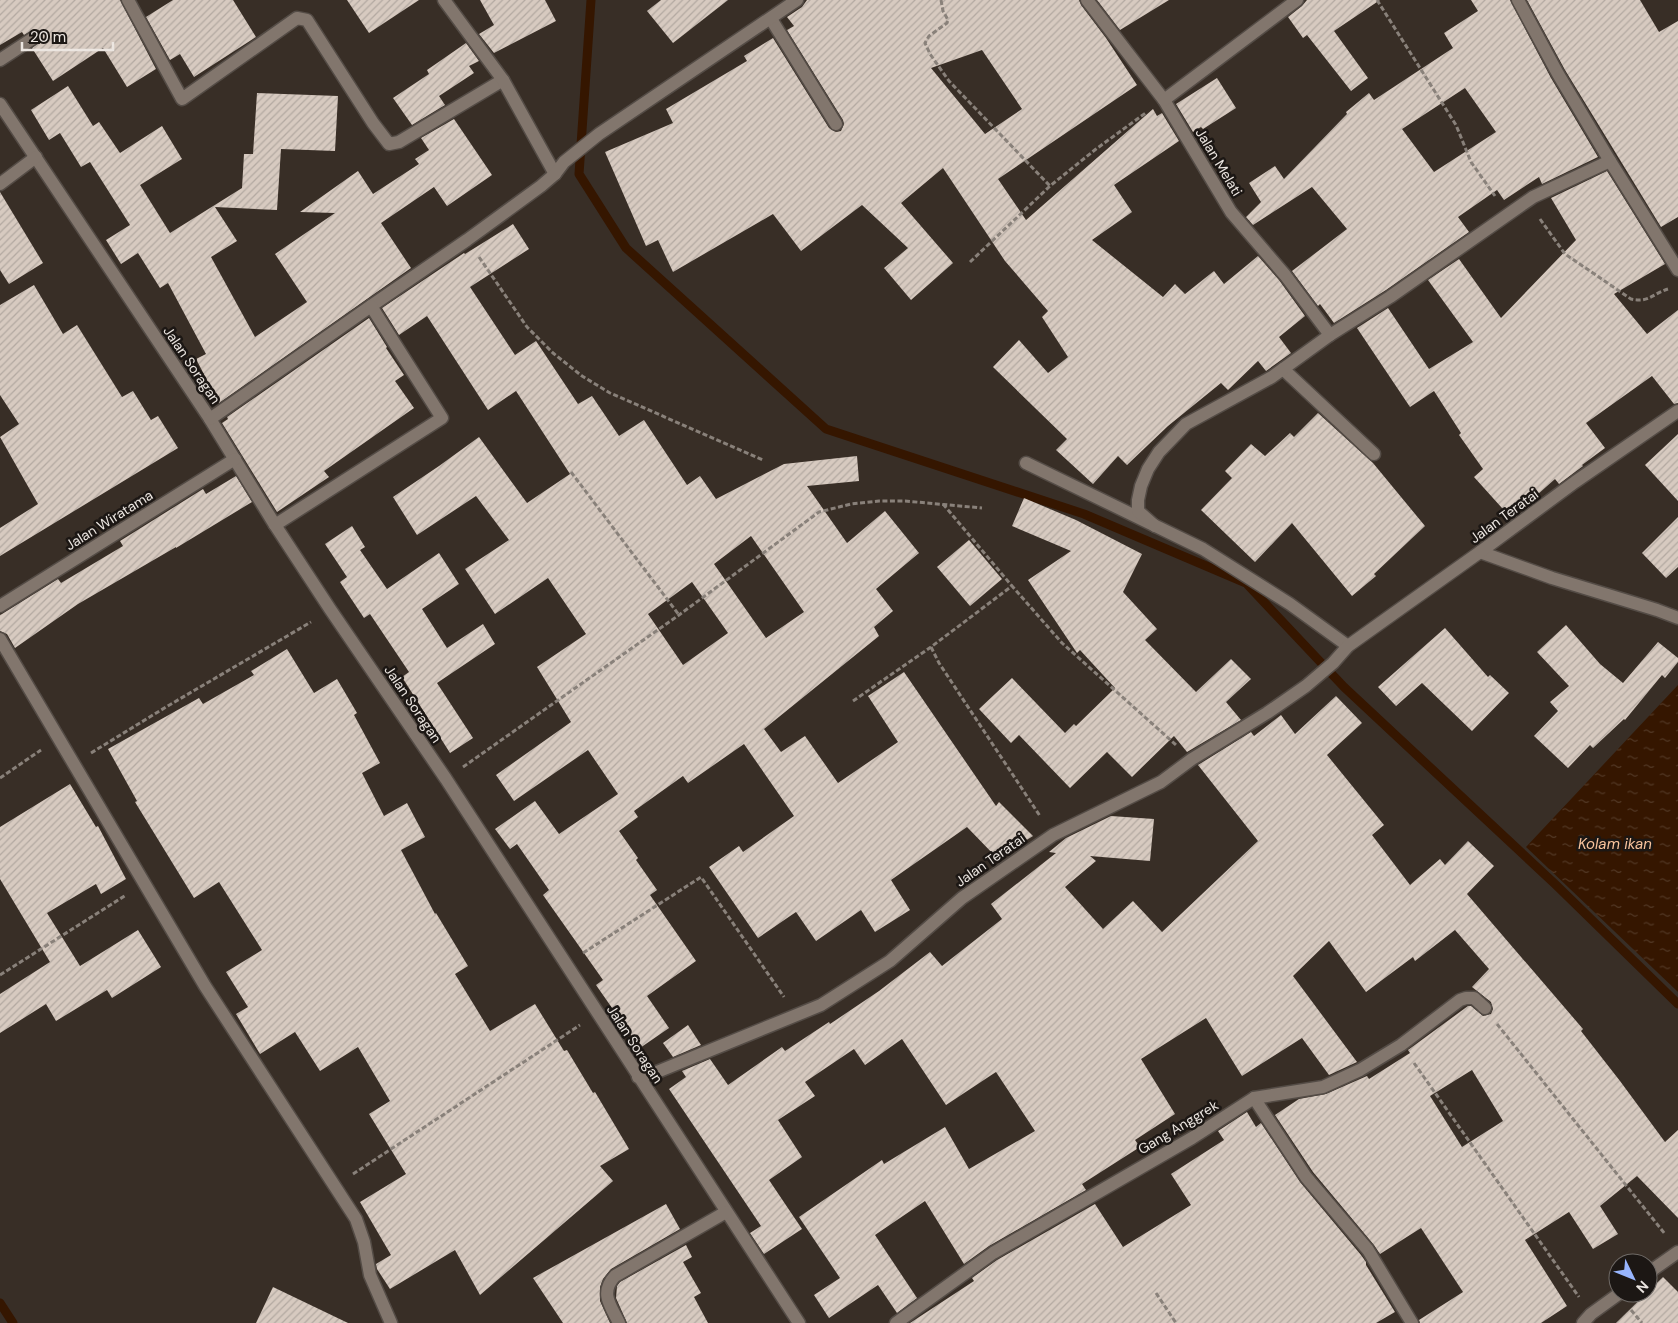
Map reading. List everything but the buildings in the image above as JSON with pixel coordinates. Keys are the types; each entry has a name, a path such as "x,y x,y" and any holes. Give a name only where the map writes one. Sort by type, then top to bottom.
{"street":[{"path":"128,0 182,99 297,18 306,20 373,123 389,144 399,142 503,80"},
{"path":"444,0 503,80 555,174"},
{"path":"210,419 467,240 555,174 564,162 599,134 797,0"},
{"name":"Jalan Melati","path":"1087,0 1164,100 1231,212 1285,275 1330,335"},
{"path":"1164,100 1297,0"},
{"path":"1518,0 1558,74 1678,270"},
{"path":"770,19 836,124"},
{"path":"0,60 35,36"},
{"name":"Jalan Soragan","path":"0,104 210,419 330,609 446,779 799,1323"},
{"path":"0,184 36,157"},
{"path":"1155,526 1138,512 1141,486 1148,468 1159,452 1186,424 1272,377 1330,335 1390,298 1533,198 1610,160"},
{"path":"276,525 442,418 371,306"},
{"path":"1283,369 1374,454"},
{"name":"Jalan Teratai","path":"638,1077 656,1072 821,1005 890,961 962,898 1052,835 1161,782 1192,759 1267,713 1306,686 1333,663 1348,646 1575,482 1678,411"},
{"name":"Jalan Wiratama","path":"0,606 235,460"},
{"path":"1026,463 1188,542 1226,563 1290,604 1348,646"},
{"path":"1480,552 1552,578 1678,618"},
{"path":"0,640 205,986 356,1219 364,1242 370,1275 391,1323"},
{"name":"Gang Anggrek","path":"896,1323 993,1253 1192,1138 1254,1098 1323,1087 1360,1070 1401,1045 1460,1000 1474,998 1485,1008"},
{"path":"1254,1098 1306,1177 1368,1250 1412,1323"},
{"path":"619,1323 607,1296 608,1285 615,1276 726,1212"},
{"path":"1658,1266 1678,1252"},
{"path":"1587,1318 1608,1302"}],"path":[{"path":"941,0 943,12 948,20 947,23 929,36 925,43 930,54 949,81 1050,186"},
{"path":"1377,0 1456,125 1471,162 1508,215"},
{"path":"970,262 1050,186 1096,149 1164,100"},
{"path":"1533,198 1535,211 1564,254 1631,299 1643,301 1672,287"},
{"path":"467,240 527,327 553,353 582,376 610,393 763,460"},
{"path":"571,472 679,615"},
{"path":"446,779 679,615 819,512 851,504 879,501 905,501 982,508"},
{"path":"942,504 1062,643 1192,759"},
{"path":"853,702 931,647 1012,586"},
{"path":"73,764 305,626 330,609"},
{"path":"931,647 939,663 1052,835"},
{"path":"0,778 58,739"},
{"path":"566,964 701,877 796,1015"},
{"path":"0,975 144,883"},
{"path":"1485,1008 1666,1234"},
{"path":"334,1186 597,1014"},
{"path":"1401,1045 1587,1318"},
{"path":"1156,1293 1176,1323"}],"water":[{"name":"Kolam ikan","path":"1678,685 1678,992 1526,847"}],"waterway":[{"path":"591,0 579,174 626,248 826,429 1084,514 1246,583 1344,687 1555,884 1678,1004"},
{"path":"0,1303 13,1323"}]}
